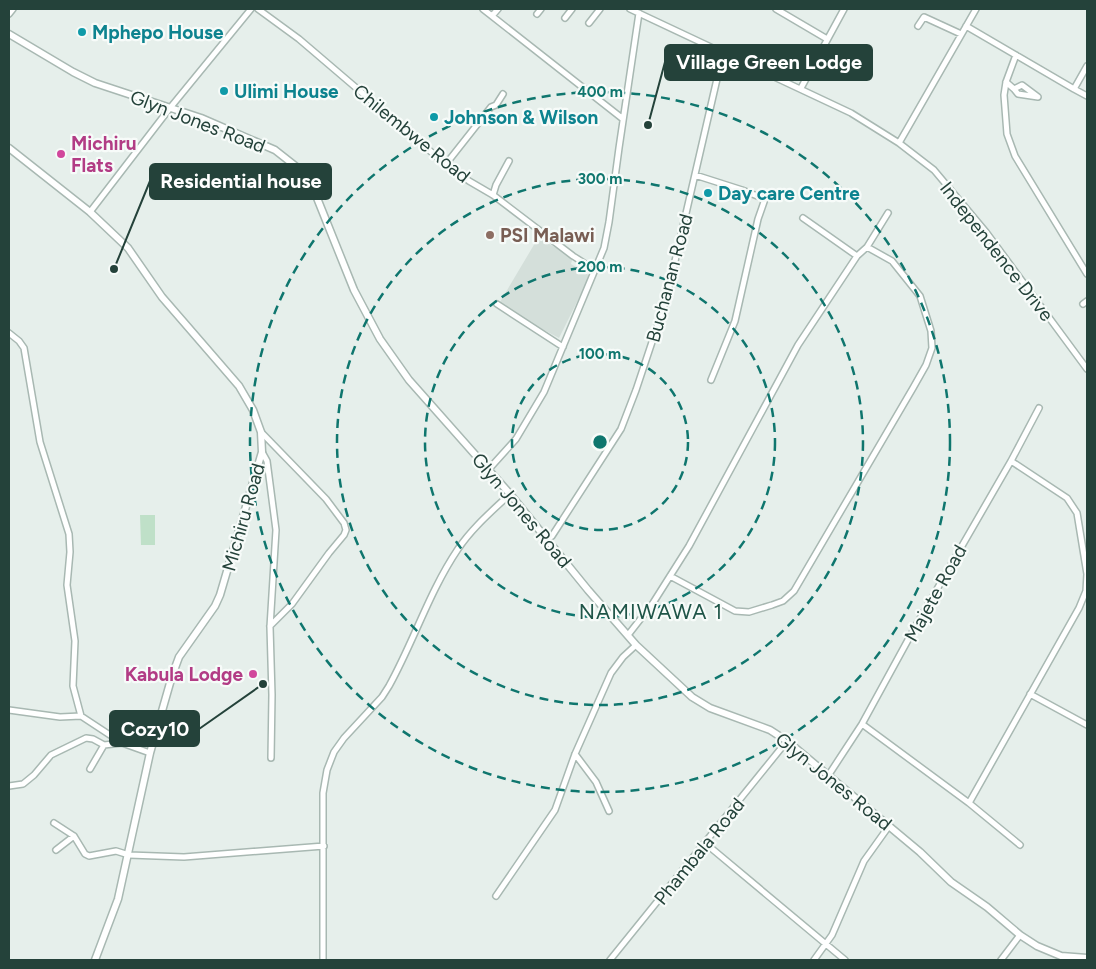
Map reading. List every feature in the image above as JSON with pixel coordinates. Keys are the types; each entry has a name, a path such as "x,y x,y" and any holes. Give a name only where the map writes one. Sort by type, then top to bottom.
{"street":[{"path":"9,14 12,9"},
{"path":"90,212 170,108 251,9"},
{"name":"Chilembwe Road","path":"258,9 299,39 446,164 469,181 493,195 573,256 595,270"},
{"path":"483,9 623,119"},
{"path":"492,16 498,9"},
{"path":"565,18 572,9"},
{"path":"589,23 600,9"},
{"name":"Independence Drive","path":"630,9 851,113 899,143 934,170 962,201 986,232 1087,369"},
{"path":"776,9 828,39"},
{"path":"801,88 844,9"},
{"path":"899,143 976,9"},
{"path":"489,469 516,439 544,392 604,248 639,14"},
{"path":"918,26 924,17 961,34"},
{"path":"966,26 1087,96"},
{"name":"Glyn Jones Road","path":"9,34 84,78 201,118 275,150 303,172 309,179 319,200 354,290 380,340 409,380 489,469 588,590 636,645 680,686 704,704 770,730 787,741 889,826 951,882 987,907 1020,935 1037,946 1056,954 1087,958"},
{"name":"Buchanan Road","path":"547,539 552,536 621,429 666,300 724,53"},
{"path":"1016,54 1006,82 1004,95 1007,134 1015,156 1087,274"},
{"path":"1074,89 1087,66"},
{"path":"1006,82 1014,88"},
{"path":"446,164 491,107 496,105 503,94"},
{"name":"Michiru Road","path":"9,148 90,212 128,248 162,297 239,386 253,410 261,432 262,452 220,595 215,606 176,664 150,753 118,899 95,960"},
{"path":"493,195 496,185 509,161"},
{"path":"695,175 765,199 758,219 735,321 712,380"},
{"path":"628,635 653,603 689,546 798,345 857,256 867,247 888,213"},
{"path":"803,218 857,256"},
{"path":"670,576 735,611 750,612 772,605 783,601 794,591 913,388 926,365 932,348 931,331 920,296 892,261 867,247"},
{"path":"498,304 563,347"},
{"path":"9,333 24,348 40,442 69,534 70,552 67,585 75,641 73,686 80,716"},
{"name":"Majete Road","path":"828,776 862,724 1039,408"},
{"path":"261,432 326,499 344,523 346,530 292,604 270,627"},
{"path":"262,452 267,461 276,530 270,627 271,758"},
{"path":"969,803 1079,608 1086,591 1087,574 1077,513 1066,498 1011,461"},
{"path":"323,960 323,793 330,761 344,738 382,697 389,686 433,592 459,547 510,494"},
{"path":"496,896 555,810 575,754 611,674 623,657 636,645"},
{"path":"1030,694 1087,726"},
{"path":"9,710 60,717 80,716 122,743 150,753"},
{"path":"862,724 969,803 1020,845"},
{"path":"9,786 23,784 34,775 51,755 86,738 93,738 104,745 122,743"},
{"name":"Phambala Road","path":"610,960 787,741"},
{"path":"90,769 104,745"},
{"path":"575,754 596,782 609,811"},
{"path":"54,823 74,836 85,854 89,856 116,851 129,855 201,856 324,846"},
{"path":"814,960 832,935 864,861 889,826"},
{"path":"56,850 74,836"},
{"path":"705,843 845,960"},
{"path":"1001,960 1020,935"}],"shaded area":[{"path":"538,238 573,257 571,264 590,276 559,338 527,321 500,302"}],"green space":[{"path":"140,515 155,515 155,545 141,545"}],"place":[{"name":"Mphepo House","path":"82,32"},
{"name":"Ulimi House","path":"224,91"},
{"name":"Johnson & Wilson","path":"434,117"},
{"name":"Village Green Lodge","path":"648,125"},
{"name":"Michiru Flats","path":"61,154"},
{"name":"Day care Centre","path":"708,193"},
{"name":"PSI Malawi","path":"490,235"},
{"name":"Residential house","path":"114,269"},
{"name":"Kabula Lodge","path":"253,674"},
{"name":"Cozy10","path":"263,684"}],"district":[{"name":"NAMIWAWA 1","path":"651,612"}]}
